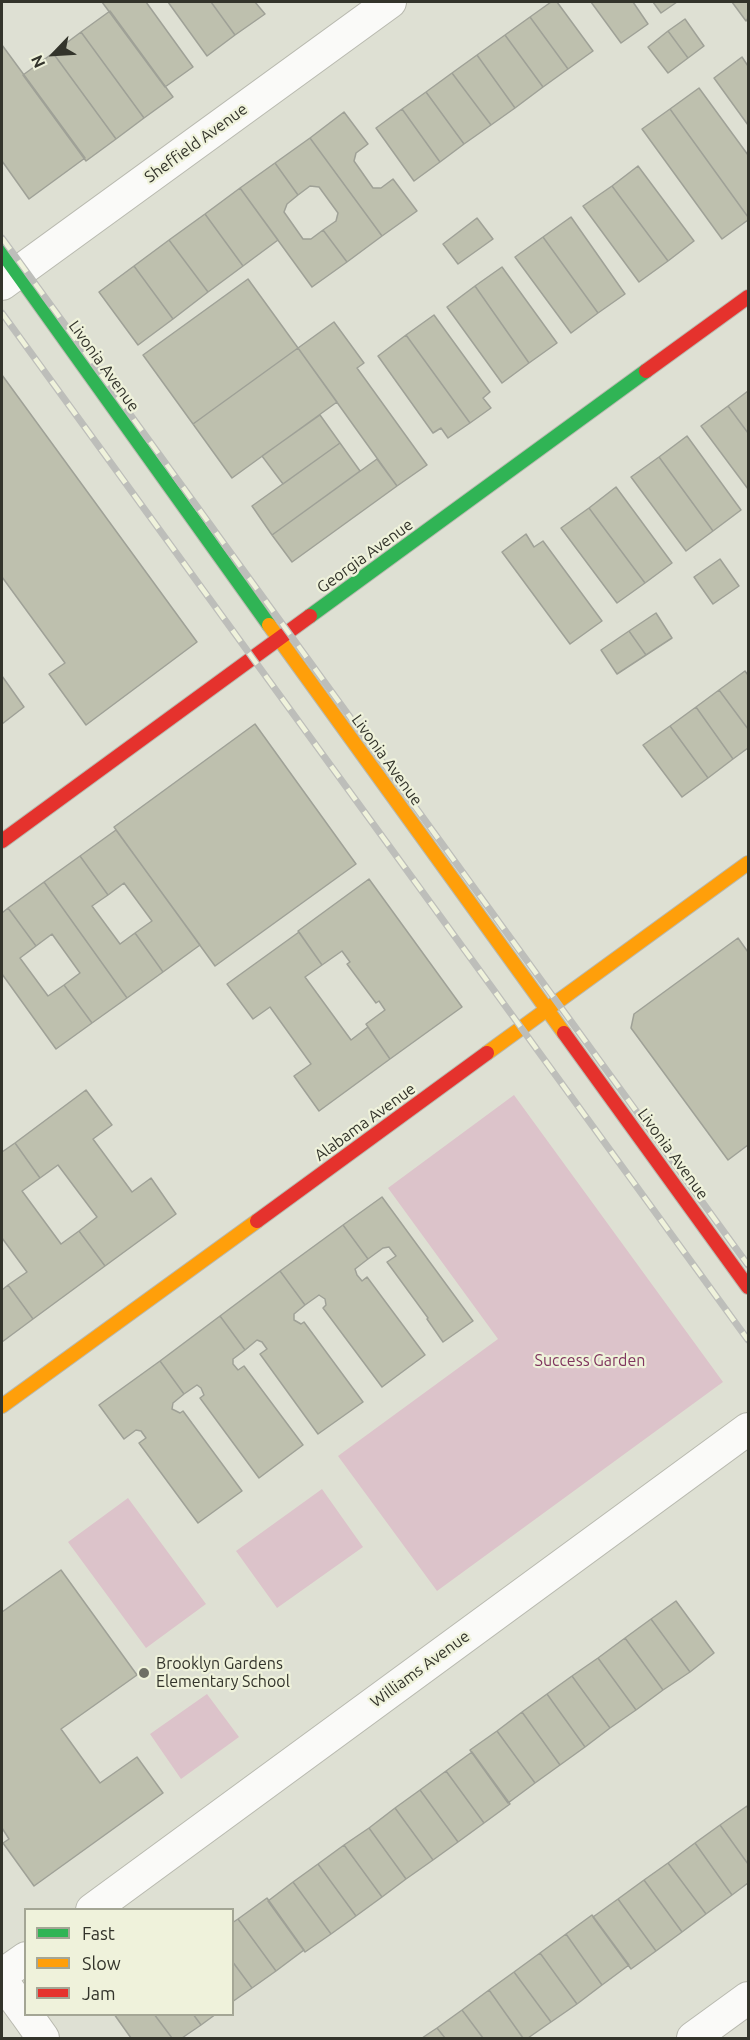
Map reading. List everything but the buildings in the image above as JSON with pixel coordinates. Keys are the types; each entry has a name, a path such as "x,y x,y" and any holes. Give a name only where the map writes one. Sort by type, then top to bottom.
{"street":[{"name":"Sheffield Avenue","path":"7,270 390,2"},
{"name":"Livonia Avenue","path":"7,270 279,639 748,1287"},
{"name":"Georgia Avenue","path":"2,841 748,297"},
{"name":"Alabama Avenue","path":"2,1407 748,863"},
{"name":"Williams Avenue","path":"95,1908 748,1429"},
{"path":"2,1975 24,1959"},
{"path":"2,1982 24,2011"},
{"path":"693,2038 748,1998"},
{"path":"28,2016 44,2038"}],"green space":[{"name":"Success Garden","path":"514,1095 723,1382 437,1591 338,1456 498,1339 388,1188"},
{"path":"322,1489 363,1547 277,1608 236,1551"},
{"path":"128,1498 206,1604 146,1648 68,1542"},
{"path":"207,1694 239,1737 181,1779 150,1734"}],"railway":[{"path":"2,238 748,1265"},
{"path":"2,313 748,1340"}],"traffic: fast":[{"path":"2,252 269,625"},
{"path":"310,616 646,371"}],"traffic: slow":[{"path":"269,625 564,1033"},
{"path":"487,1053 748,863"},
{"path":"2,1406 257,1221"}],"traffic: jam":[{"path":"646,371 748,297"},
{"path":"2,841 310,616"},
{"path":"564,1033 748,1287"},
{"path":"257,1221 487,1053"}],"place":[{"name":"Brooklyn Gardens Elementary School","path":"144,1673"}]}
